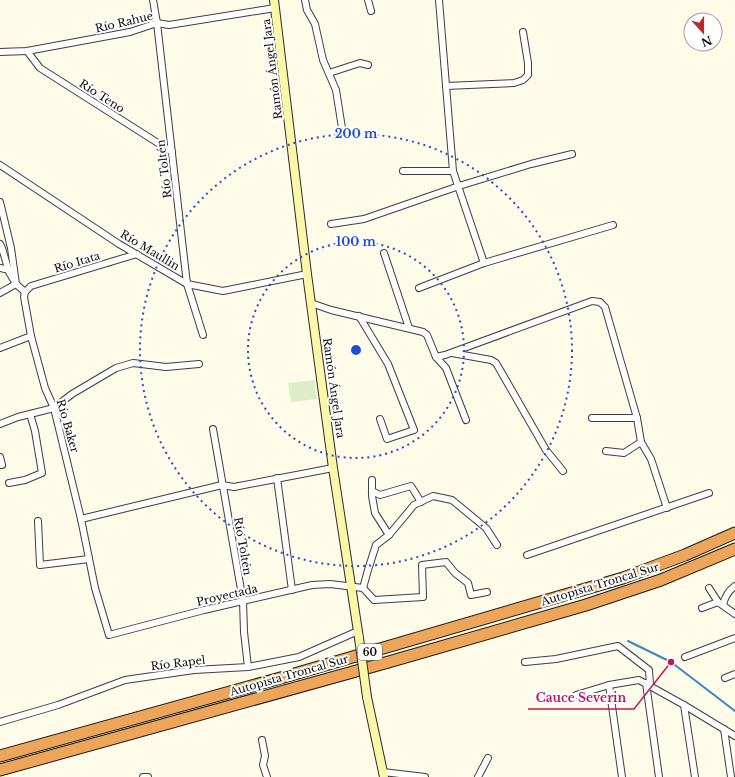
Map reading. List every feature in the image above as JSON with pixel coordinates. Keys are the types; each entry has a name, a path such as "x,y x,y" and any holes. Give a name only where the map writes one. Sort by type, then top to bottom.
{"highway":[{"name":"Autopista Troncal Sur","path":"0,756 284,677 623,578 685,555 735,533"},
{"name":"Autopista Troncal Sur","path":"0,770 385,663 586,605 661,580 735,549"}],"main road":[{"name":"Ramón Ángel Jara","path":"275,4 307,274 333,468 368,697 383,774"}],"street":[{"name":"Río Toltén","path":"153,0 188,284 202,335"},
{"path":"305,0 307,10 315,24 323,60 336,90 342,128"},
{"path":"368,0 371,11"},
{"path":"439,0 453,171 484,263"},
{"name":"Río Rahue","path":"0,52 27,51 130,32 157,23 169,25 275,4"},
{"path":"446,86 514,84 523,80 528,76 528,63 523,32"},
{"name":"Río Teno","path":"27,51 40,68 172,152"},
{"path":"329,73 360,63 368,65"},
{"path":"331,224 364,219 459,186 531,164 572,154"},
{"name":"Río Maullin","path":"0,165 119,244 188,284 222,291 307,274"},
{"path":"403,171 453,171"},
{"path":"0,202 11,248 16,284"},
{"path":"419,288 484,263 613,225"},
{"path":"0,244 9,270 16,284 25,292"},
{"path":"384,253 408,328"},
{"name":"Río Itata","path":"25,292 31,286 138,254"},
{"path":"0,268 9,270"},
{"path":"0,293 16,284"},
{"name":"Río Baker","path":"25,292 24,297 31,336 45,388 54,408 82,519 96,588 109,635"},
{"path":"436,357 451,353 592,301 600,302 605,307 637,418 641,442 651,459 667,508"},
{"path":"311,303 423,332 427,335 436,357 446,368 466,420"},
{"path":"358,316 388,364 414,430 387,439 380,419"},
{"path":"0,348 31,336"},
{"path":"451,353 491,360 496,363 546,450 563,471"},
{"path":"0,424 54,408 72,394 116,368 133,363 166,367 199,364"},
{"path":"9,483 25,480 42,473 35,431 30,414"},
{"path":"592,418 637,418"},
{"name":"Río Toltén","path":"213,429 243,601 244,632 248,668"},
{"path":"606,451 624,453 641,442"},
{"path":"0,457 2,466"},
{"path":"82,519 222,485 234,487 333,468"},
{"path":"277,478 292,590"},
{"path":"372,480 375,513 389,535"},
{"path":"372,490 380,495 411,486 421,502"},
{"path":"527,555 708,493"},
{"path":"487,592 471,595 468,583 455,573 446,562 422,565 423,597 374,600 363,588 376,545 389,535 414,505 433,496 452,500 486,528 497,545"},
{"path":"38,521 40,565 89,559"},
{"name":"Proyectada","path":"109,635 312,585 330,584 363,588"},
{"path":"702,608 720,603 729,590 735,586"},
{"path":"709,588 720,603 735,614"},
{"name":"Río Rapel","path":"0,722 58,705 125,680 194,670 248,668 299,657 359,635"},
{"path":"685,656 735,638"},
{"path":"525,662 556,659 618,646 649,670 648,684 660,777"},
{"path":"725,678 735,674"},
{"path":"576,695 610,685 639,680 724,728 735,736"},
{"path":"610,685 622,777"},
{"path":"684,705 695,777"},
{"path":"724,728 731,777"},
{"path":"262,740 265,756 264,765 267,777"},
{"path":"478,777 488,758"},
{"path":"383,774 425,777"},
{"path":"143,777 148,777"}],"green space":[{"path":"315,380 317,399 291,402 288,383"}],"waterway":[{"path":"628,641 671,662 735,711"}],"place":[{"name":"Cauce Severin","path":"671,662"}]}
